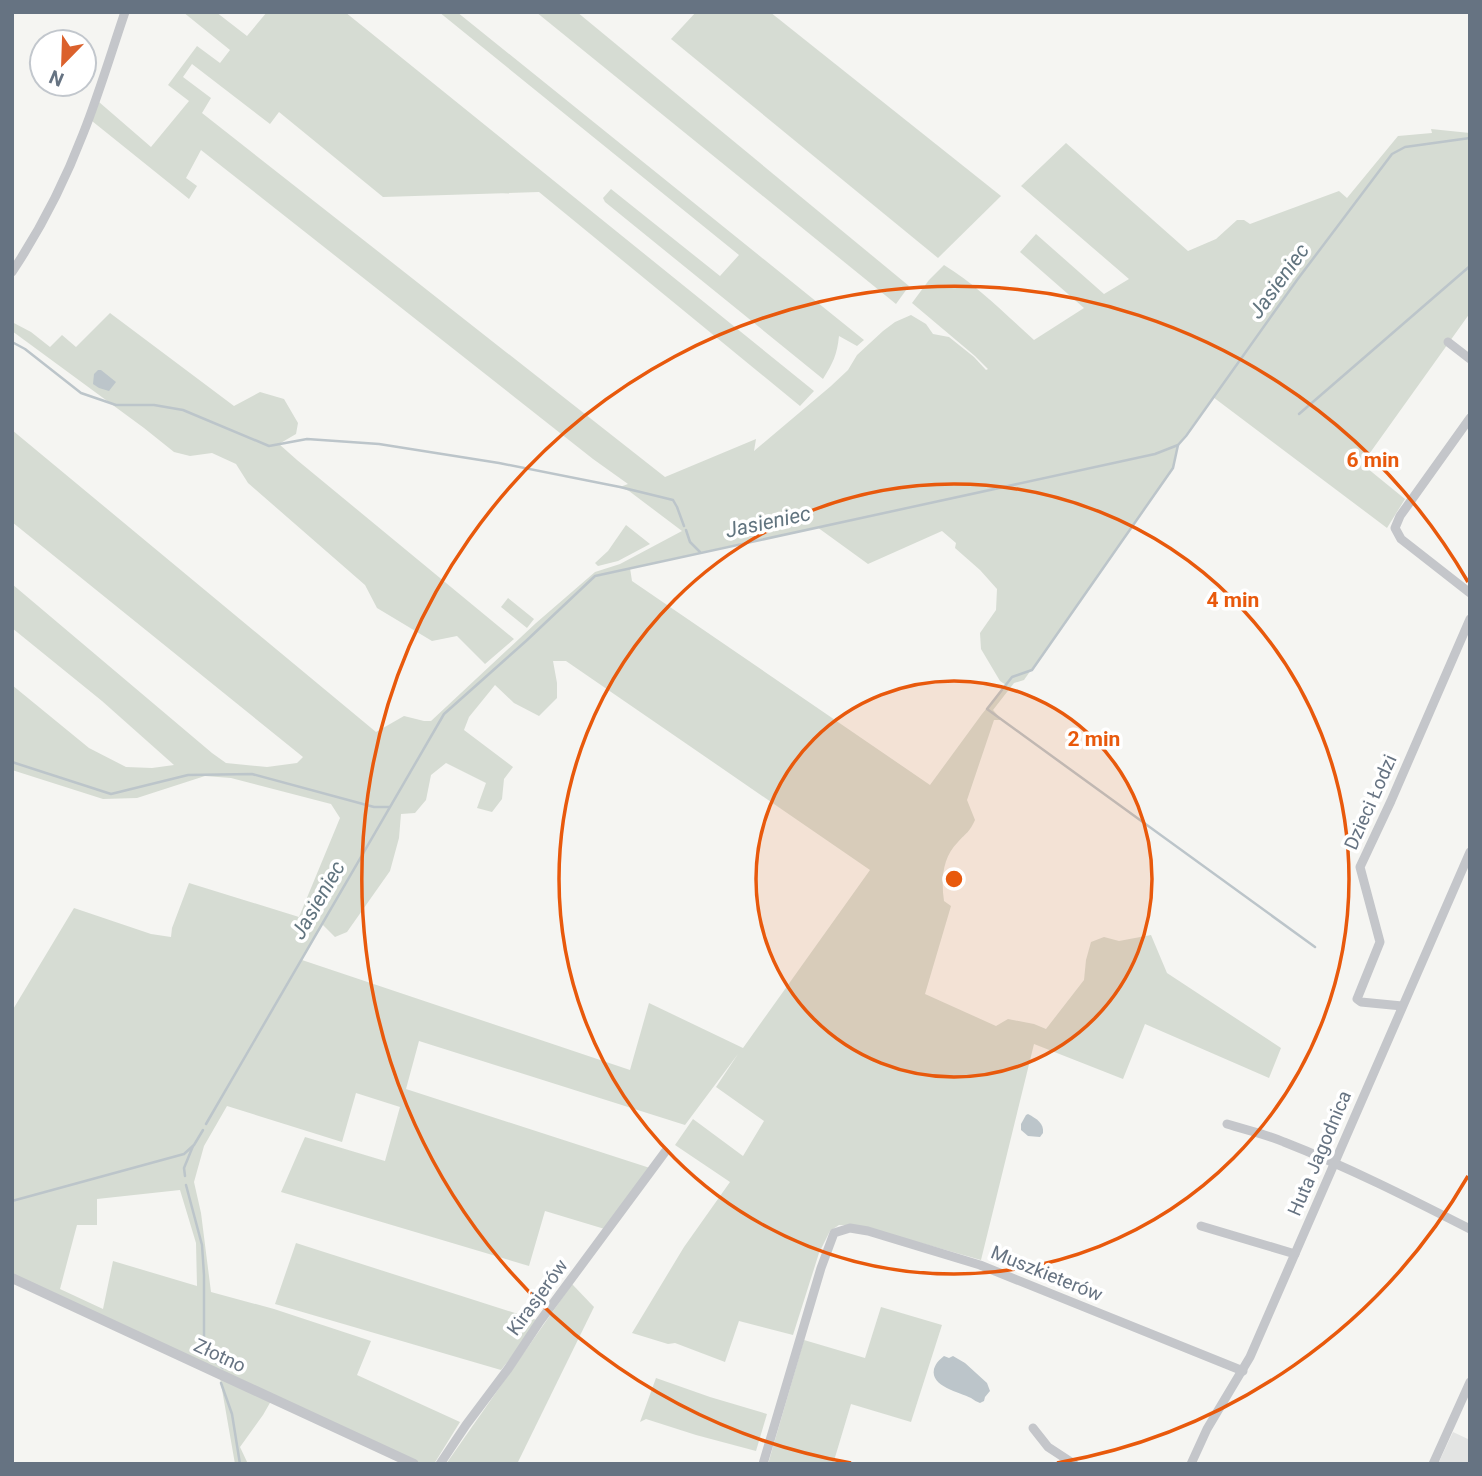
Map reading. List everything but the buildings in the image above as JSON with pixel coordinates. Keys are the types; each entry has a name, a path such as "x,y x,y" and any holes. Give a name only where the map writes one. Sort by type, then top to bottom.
{"street":[{"path":"12,272 44,217 75,154 125,12"},
{"path":"1448,342 1470,359"},
{"path":"1470,418 1400,516 1395,528 1401,539 1470,593"},
{"name":"Dzieci Łodzi","path":"1402,1006 1361,1002 1357,999 1380,942 1360,867 1470,619"},
{"name":"Huta Jagodnica","path":"1191,1464 1207,1429 1243,1371 1470,852"},
{"path":"1227,1124 1281,1140 1401,1194 1470,1229"},
{"name":"Kirasjerów","path":"440,1464 540,1321 665,1152"},
{"path":"1201,1226 1295,1254"},
{"name":"Muszkieterów","path":"763,1464 821,1268 834,1233 850,1228 980,1265 1243,1371"},
{"name":"Złotno","path":"12,1278 414,1464"},
{"path":"1433,1464 1470,1382"},
{"path":"1032,1428 1048,1447 1074,1464"}],"shaded area":[{"path":"183,12 216,12 247,36 267,12 345,12 814,391 800,406 539,192 383,197 279,112 270,124 192,64 183,77 211,98 202,113 665,477 756,439 754,451 831,386 848,370 857,355 883,331 911,315 926,324 933,334 949,337 988,369 912,303 944,265 979,291 1034,340 1084,308 1020,252 1036,234 1104,294 1129,279 1021,186 1066,143 1188,251 1216,239 1237,220 1250,224 1339,191 1347,198 1398,136 1432,133 1431,129 1470,133 1470,313 1362,464 1405,499 1387,528 1213,397 1178,445 1173,468 1024,680 1014,683 993,710 1002,720 994,720 967,800 975,820 953,848 944,870 944,901 951,906 925,994 996,1026 1008,1019 1046,1029 1084,980 1091,942 1104,937 1119,941 1151,935 1167,973 1281,1048 1269,1078 1145,1024 1123,1079 1034,1044 981,1260 861,1226 839,1225 830,1231 819,1253 793,1335 739,1321 725,1362 675,1343 668,1344 632,1333 684,1247 730,1182 675,1145 693,1119 743,1156 764,1121 716,1087 738,1054 685,1125 419,1041 406,1089 653,1169 608,1230 545,1211 529,1266 281,1192 305,1137 385,1161 400,1107 356,1093 342,1142 227,1106 204,1146 194,1182 201,1213 211,1292 274,1309 371,1341 357,1375 460,1422 434,1464 423,1464 12,1274 12,1011 74,908 151,934 171,937 189,883 299,917 340,818 331,804 231,778 205,776 137,798 103,799 12,770 12,685 89,748 126,767 174,765 102,701 12,628 12,584 226,763 267,767 297,763 303,757 12,522 12,430 376,732 404,716 431,721 595,572 620,564 682,531 620,487 628,484 201,150 186,178 197,186 189,199 92,121 99,102 151,147 189,101 168,85 197,46 220,63 230,50","holes":["817,527 868,564 942,531 956,543 955,548 997,589 996,610 980,633 981,649 1000,681 1006,685 930,785 632,581 630,568","553,661 566,661 870,870 743,1048 649,1003 630,1070 302,960 322,924 335,937 347,932 390,871 399,838 401,814 415,813 426,800 431,775 446,763 486,783 477,808 492,812 502,799 504,779 513,767 464,730 469,717 495,685 514,703 539,716 557,698","180,1190 196,1243 197,1286 113,1261 103,1309 60,1289 77,1225 97,1225 97,1199"]},
{"path":"439,12 457,12 864,340 857,346 839,336 834,359 823,379 603,198 611,189 720,276 739,255"},
{"path":"536,12 577,12 909,286 896,304"},
{"path":"696,12 770,12 1001,196 938,258 671,39"},
{"path":"110,313 234,406 260,392 284,399 298,423 296,434 279,444 514,639 485,664 457,636 432,641 377,608 365,585 248,483 236,464 212,453 190,456 174,452 12,331 12,322 50,347 62,335 76,347"},
{"path":"98,370 116,382 109,391 93,384 94,374"},
{"path":"626,525 650,544 618,561 598,566 595,563 608,551"},
{"path":"508,598 534,619 527,628 501,607"},
{"path":"1028,1114 1041,1124 1043,1133 1040,1137 1028,1136 1021,1130 1021,1124"},
{"path":"296,1243 540,1321 501,1370 275,1304"},
{"path":"572,1284 594,1307 517,1464 446,1464"},
{"path":"881,1307 942,1325 911,1422 851,1404 833,1464 768,1464 804,1340 865,1358"},
{"path":"944,1356 953,1356 965,1363 987,1383 990,1391 984,1401 979,1403 941,1385 934,1375 934,1369"},
{"path":"220,1378 271,1401 240,1447 248,1464 235,1464"},
{"path":"656,1378 767,1414 756,1451 646,1419 640,1422"},
{"path":"1453,1432 1470,1440 1470,1464 1438,1464"}],"waterway":[{"name":"Jasieniec","path":"206,1124 444,714 595,576 1155,454 1178,445 1392,154 1405,147 1470,138"},
{"path":"1299,414 1470,266"},
{"path":"12,342 81,393 116,405 154,405 183,410 269,446 307,439 379,444 499,463 620,487 673,500 684,526"},
{"path":"1178,445 1173,468 1032,670 1012,677 987,709 1315,947"},
{"path":"686,530 690,542 700,552"},
{"path":"12,762 111,794 188,775 252,774 374,807 389,807"},
{"name":"Jasieniec","path":"12,1201 184,1154 194,1145 203,1130"},
{"path":"185,1176 184,1168 193,1146"},
{"path":"186,1185 202,1245 204,1352 223,1368"},
{"path":"221,1383 232,1414 240,1464"}]}
